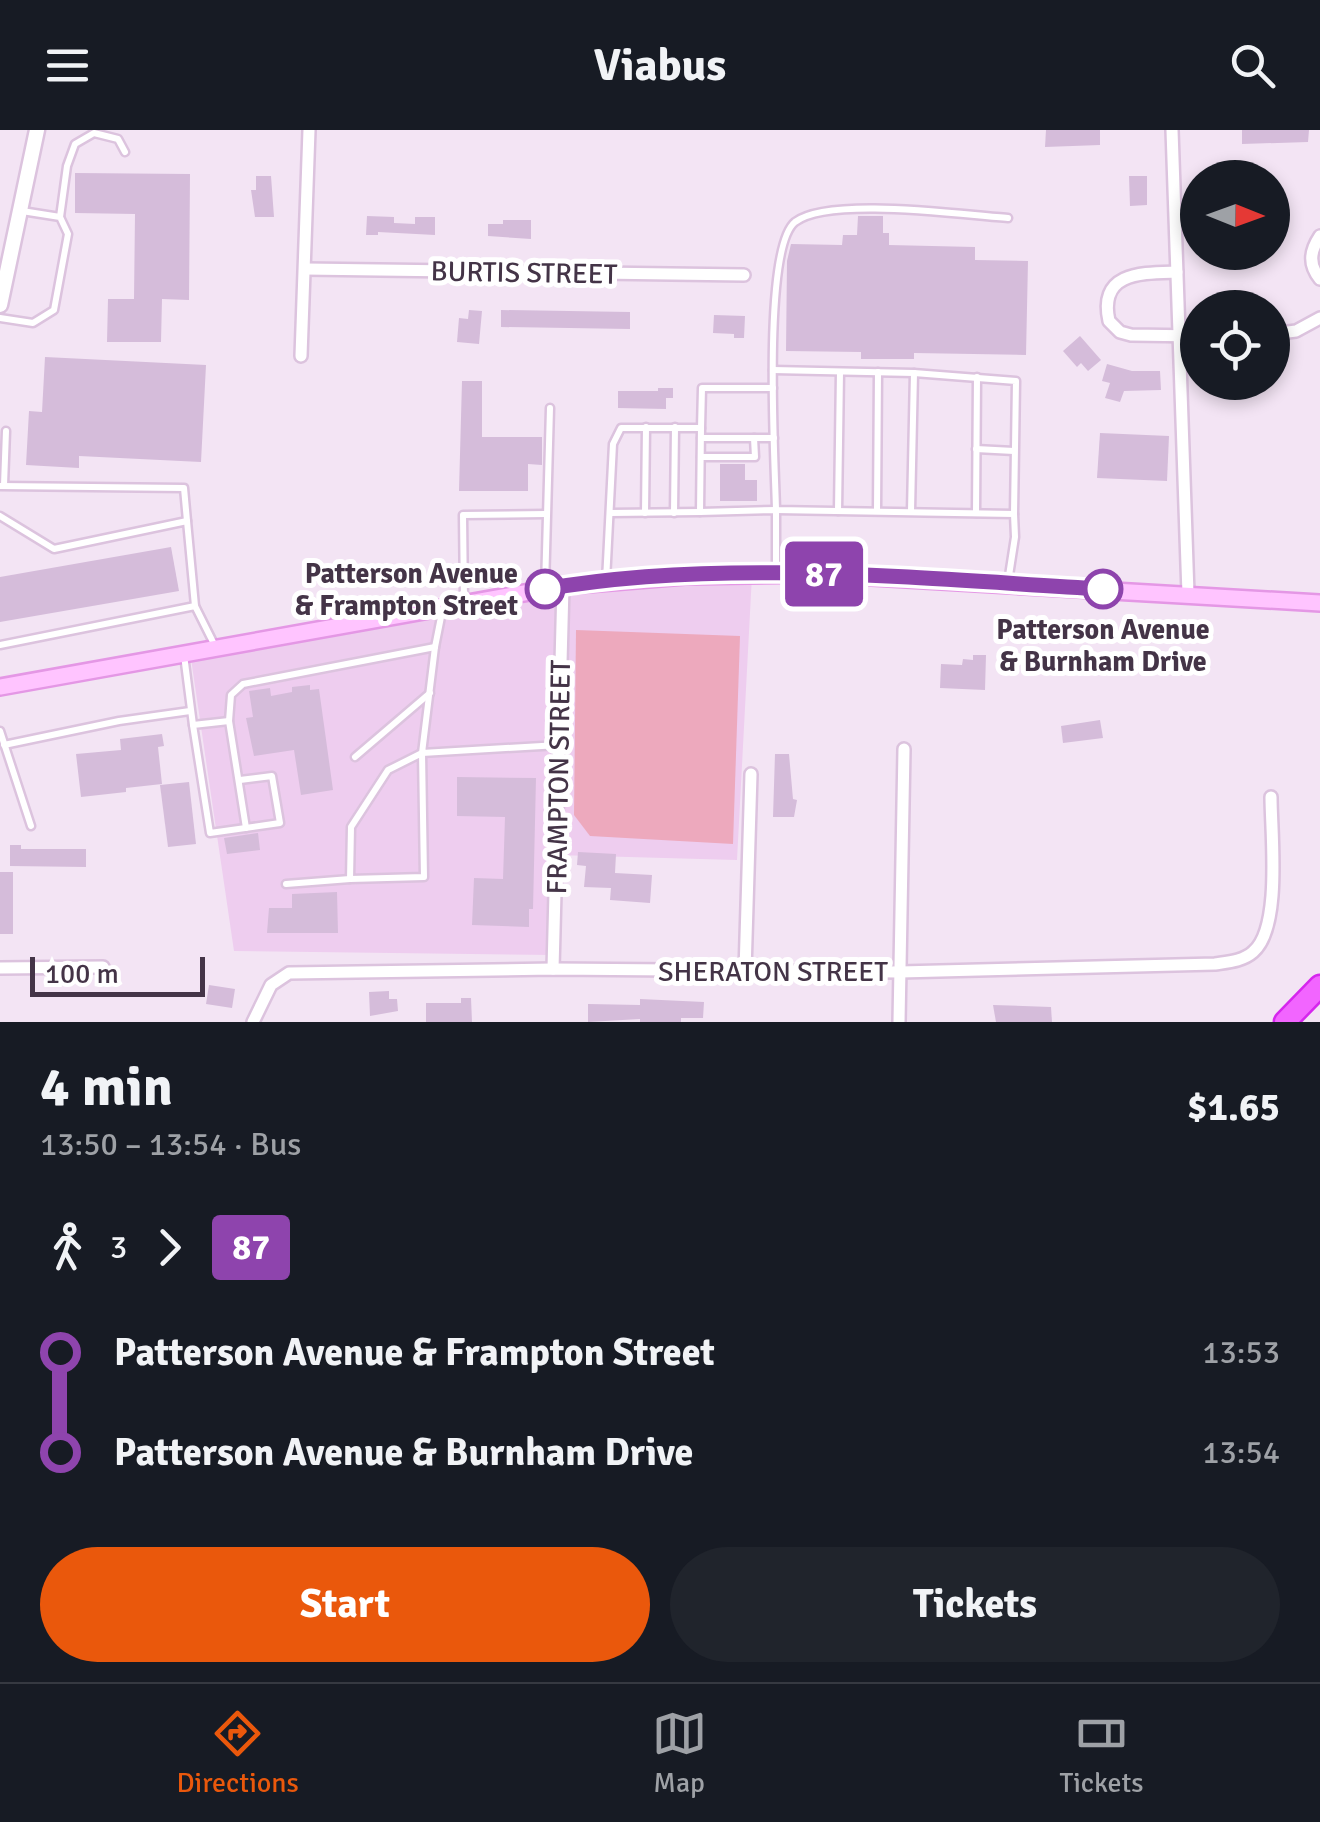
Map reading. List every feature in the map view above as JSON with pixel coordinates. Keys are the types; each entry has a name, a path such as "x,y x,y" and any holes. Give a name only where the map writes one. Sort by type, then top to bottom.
{"highway":[{"path":"1284,1022 1320,986"}],"main road":[{"path":"0,687 562,586 685,576 820,574 1320,602"}],"street":[{"path":"0,305 37,130"},
{"path":"300,356 309,130"},
{"path":"1172,130 1188,594"},
{"path":"1320,236 1311,251 1312,269 1320,279"},
{"name":"BURTIS STREET","path":"304,269 744,275"},
{"path":"1177,272 1144,273 1119,282 1109,294 1107,310 1112,325 1120,332 1179,336"},
{"path":"1290,332 1320,318"},
{"name":"FRAMPTON STREET","path":"553,969 562,586"},
{"path":"899,1022 904,749"},
{"path":"744,971 751,774"},
{"name":"SHERATON STREET","path":"253,1022 271,984 289,973 553,969 900,972 1215,964 1241,959 1255,951 1267,932 1271,908 1270,797"},
{"path":"0,968 103,967"}],"lane":[{"path":"0,318 33,323 54,310 68,234 60,217 66,166 75,144 94,134 118,139 125,152"},
{"path":"776,575 772,370 778,262 784,237 796,222 848,208 1008,218"},
{"path":"21,211 60,217"},
{"path":"772,370 914,372 1016,380 1015,537 1008,584"},
{"path":"838,511 840,372"},
{"path":"877,511 878,372"},
{"path":"911,512 914,372"},
{"path":"976,512 977,376"},
{"path":"700,512 702,388 773,388"},
{"path":"545,589 550,408"},
{"path":"606,582 613,444 620,428 701,428"},
{"path":"645,513 646,428"},
{"path":"674,513 675,428"},
{"path":"6,432 2,485 184,488 195,606 216,648"},
{"path":"701,438 774,438"},
{"path":"700,458 754,457 754,438"},
{"path":"976,449 1015,451"},
{"path":"610,514 776,510 1014,514"},
{"path":"464,602 463,515 546,514"},
{"path":"0,516 54,549 186,521"},
{"path":"0,646 195,606"},
{"path":"286,884 424,877 422,753 434,648 444,606"},
{"path":"246,828 229,721 230,695 243,684 434,648"},
{"path":"184,654 210,833 280,823 272,776 240,780"},
{"path":"355,757 430,692"},
{"path":"4,746 119,721 190,711"},
{"path":"193,725 229,721"},
{"path":"0,731 31,826"},
{"path":"350,879 351,827 388,770 422,753 559,745"}],"shaded area":[{"path":"752,575 737,860 556,855 554,955 234,951 190,652 563,586"},
{"path":"576,630 740,636 733,844 590,836 574,815"}],"building":[{"path":"1046,130 1100,130 1100,145 1045,147"},
{"path":"1242,130 1309,130 1308,142 1242,144"},
{"path":"75,173 190,174 189,300 162,299 161,342 107,342 108,299 134,299 135,214 75,213"},
{"path":"256,176 271,176 274,217 255,217 251,190 256,190"},
{"path":"1129,176 1147,176 1147,205 1130,206"},
{"path":"367,216 394,217 394,223 415,224 415,217 435,217 435,235 366,235"},
{"path":"858,216 883,216 883,233 889,233 889,245 975,247 975,260 1028,261 1026,355 914,353 914,359 861,359 861,352 786,351 787,261 791,244 842,245 843,235 857,235"},
{"path":"503,220 531,220 531,239 488,236 488,224 503,224"},
{"path":"469,310 482,311 479,344 457,342 459,318 468,319"},
{"path":"501,310 630,312 630,329 501,327"},
{"path":"714,315 745,316 744,338 713,333"},
{"path":"1080,336 1101,360 1088,371 1081,363 1077,367 1063,351"},
{"path":"45,357 206,365 201,462 79,456 79,468 26,465 29,411 42,412"},
{"path":"1107,364 1132,371 1160,371 1161,390 1124,391 1120,402 1105,398 1110,383 1102,381"},
{"path":"462,381 482,381 482,437 542,437 542,465 528,464 528,491 459,491"},
{"path":"673,388 673,398 666,398 666,409 618,408 618,391"},
{"path":"1100,433 1169,436 1167,481 1097,478"},
{"path":"720,464 745,464 745,480 757,480 757,501 720,501"},
{"path":"171,547 179,591 0,622 0,577"},
{"path":"973,655 986,655 985,690 940,688 941,664 962,665 963,659 973,660"},
{"path":"310,685 310,690 319,689 333,790 301,795 294,750 254,756 246,718 253,717 249,691 270,688 271,696"},
{"path":"1100,720 1103,738 1063,743 1061,726"},
{"path":"162,734 164,746 158,747 162,784 81,797 76,754 121,750 120,739"},
{"path":"775,754 789,754 793,799 797,800 794,817 773,817"},
{"path":"457,777 536,778 533,909 529,909 529,927 472,925 474,878 503,879 505,817 457,816"},
{"path":"189,782 196,844 168,847 160,785"},
{"path":"258,833 260,850 227,854 224,838"},
{"path":"10,845 21,845 21,849 86,849 86,867 10,866"},
{"path":"578,852 616,854 615,873 652,875 650,903 610,900 611,888 584,887 586,866 577,865"},
{"path":"0,872 13,872 13,934 0,934"},
{"path":"337,892 338,933 267,933 269,908 292,908 292,894"},
{"path":"209,985 235,989 232,1008 206,1004"},
{"path":"389,991 389,999 397,999 398,1011 370,1016 369,992"},
{"path":"461,998 471,998 472,1022 426,1022 426,1003 461,1003"},
{"path":"640,999 704,1002 703,1018 681,1018 681,1022 588,1022 588,1004 640,1005"},
{"path":"993,1005 1051,1007 1052,1022 996,1022"}],"bus line":[{"name":"87","path":"545,589 685,576 820,574 1103,589"}],"place":[{"name":"Patterson Avenue & Frampton Street","path":"545,589"},
{"name":"Patterson Avenue & Burnham Drive","path":"1103,589"}]}
